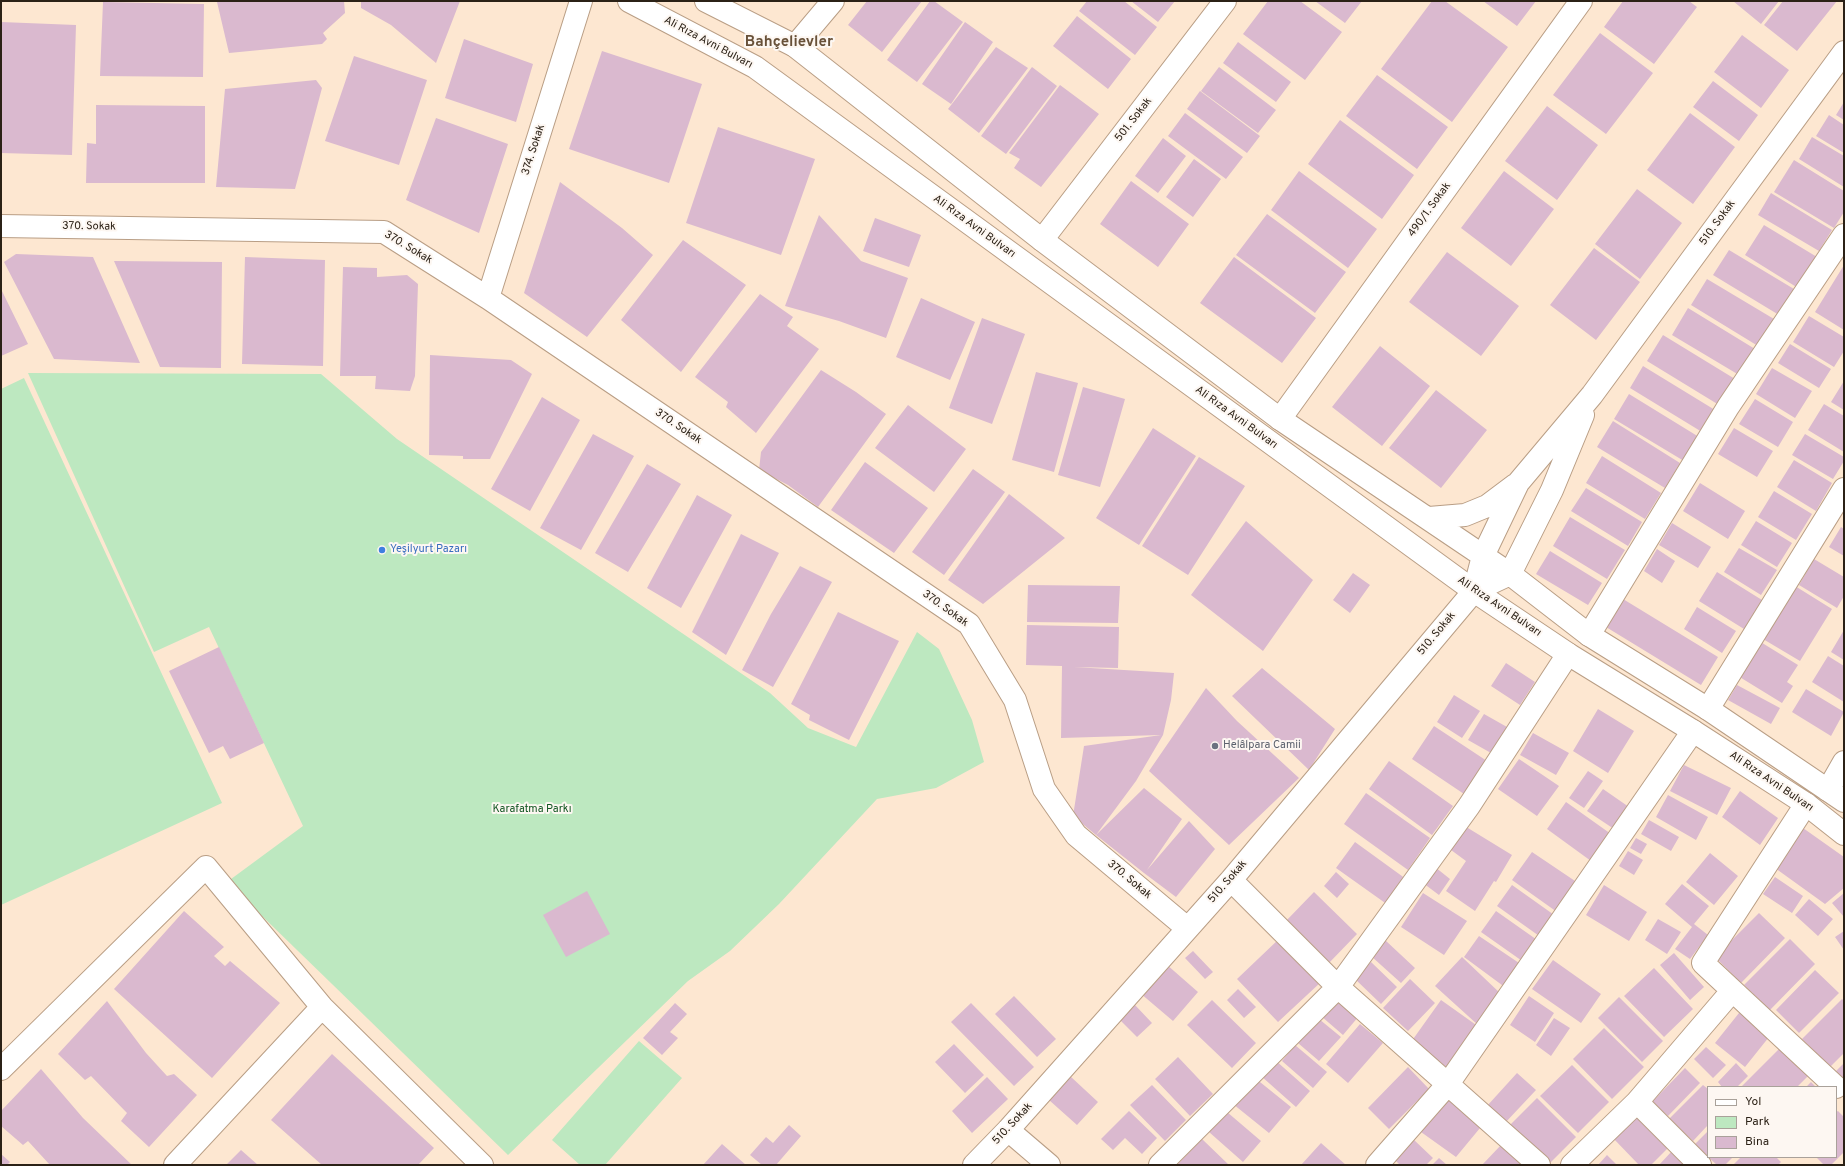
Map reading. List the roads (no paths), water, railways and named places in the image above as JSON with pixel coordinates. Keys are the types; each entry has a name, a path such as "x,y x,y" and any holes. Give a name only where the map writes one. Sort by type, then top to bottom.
{"street":[{"name":"374. Sokak","path":"488,298 581,1"},
{"name":"Ali Rıza Avni Bulvarı","path":"630,1 755,68 1474,591 1568,654 1693,731 1806,804 1844,834"},
{"path":"706,1 795,46 1042,240 1280,420 1429,518 1510,574 1589,635 1708,709 1836,796 1844,762"},
{"path":"795,46 833,1"},
{"name":"501. Sokak","path":"1042,240 1225,1"},
{"name":"490/1. Sokak","path":"1280,420 1581,1"},
{"name":"510. Sokak","path":"974,1165 1008,1130 1231,880 1474,591 1483,556 1518,484 1592,395 1844,52"},
{"name":"370. Sokak","path":"1,226 384,232 488,298 969,624 1015,700 1044,789 1076,836 1188,928"},
{"path":"1589,635 1728,407 1844,235"},
{"name":"510. Sokak","path":"1510,574 1552,490 1592,395"},
{"path":"1429,518 1465,515 1486,506 1518,484"},
{"path":"1708,709 1844,489"},
{"path":"1474,591 1510,574"},
{"path":"1160,1165 1338,987 1469,806 1568,654"},
{"path":"1377,1165 1448,1084 1693,731"},
{"path":"1806,804 1703,963 1835,1086"},
{"path":"1,1068 206,867 322,1007 479,1164"},
{"path":"1231,880 1338,987 1539,1165"},
{"path":"1572,1165 1637,1102 1732,991"},
{"path":"175,1165 322,1007"},
{"path":"1637,1102 1700,1165"},
{"path":"1008,1130 1049,1165"}],"place":[{"name":"Yeşilyurt Pazarı","path":"382,550"},
{"name":"Helâlpara Camii","path":"1215,746"}],"district":[{"name":"Bahçelievler","path":"789,43"}],"park label":[{"name":"Karafatma Parkı","path":"532,810"}]}
